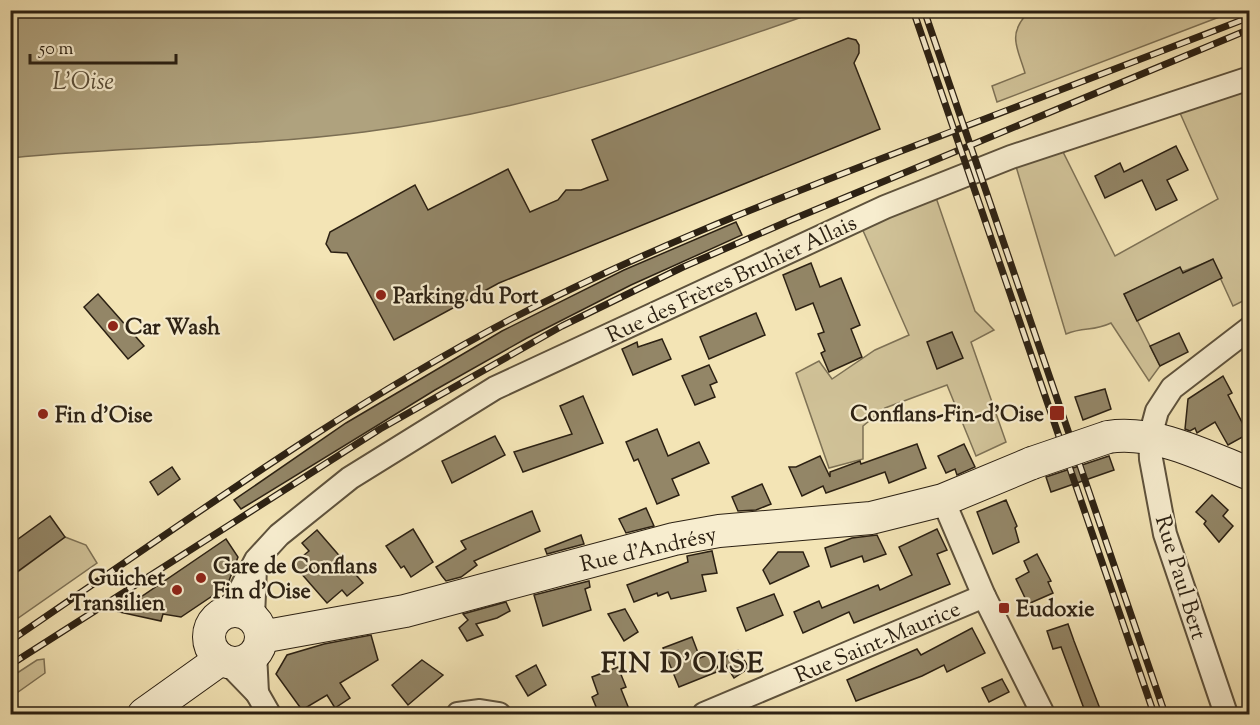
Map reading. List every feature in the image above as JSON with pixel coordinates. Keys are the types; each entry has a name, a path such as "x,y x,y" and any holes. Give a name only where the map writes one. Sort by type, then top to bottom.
{"street":[{"name":"Rue des Frères Bruhier Allais","path":"240,640 256,560 279,535 350,478 495,388 885,207 1011,157 1250,78"},
{"path":"1150,437 1157,411 1172,388 1250,328"},
{"name":"Rue d'Andrésy","path":"240,640 405,611 674,539 719,531 871,518 943,500 1032,463 1108,437 1125,435 1150,437 1250,474"},
{"name":"Rue Paul Bert","path":"1150,437 1151,459 1165,534 1226,714"},
{"path":"943,500 984,596 1043,714"},
{"name":"Rue Saint-Maurice","path":"704,714 984,596"},
{"path":"144,714 240,640 257,693 269,714"},
{"path":"458,714 480,711 499,714"}],"shaded area":[{"path":"1054,11 1235,11 997,102 992,86 1025,73 1016,43 1020,23 1025,16"},
{"path":"1249,90 1249,298 1233,306 1212,260 1124,294 1160,366 1149,381 1111,323 1066,334 1015,163 1062,150 1115,256 1218,199 1180,113"},
{"path":"931,183 975,311 994,330 971,342 1006,442 976,456 947,385 885,408 863,426 863,459 829,468 796,373 819,361 832,379 875,350 909,335 861,226"},
{"path":"65,537 86,545 97,563 11,623 11,577"},
{"path":"44,659 45,673 11,697 11,677 37,660"}],"water":[{"name":"L’Oise","path":"10,11 819,11 594,84 538,99 423,123 276,141 11,158"}],"building":[{"name":"Parking du Port","path":"848,38 856,40 859,45 859,53 854,63 880,129 499,283 394,340 347,253 331,252 326,244 330,232 415,185 428,210 508,169 530,212 558,200 566,190 581,190 608,180 592,140"},
{"path":"1176,146 1188,170 1167,180 1177,200 1156,210 1142,180 1105,198 1095,176 1120,163 1124,172"},
{"path":"736,222 742,235 631,285 527,338 435,390 241,509 234,500 346,423 502,331 624,270"},
{"path":"1213,259 1222,278 1137,321 1124,294 1180,267 1183,273"},
{"path":"811,263 820,287 841,278 860,325 851,329 862,357 829,372 821,353 825,351 818,334 824,332 813,303 796,310 783,275"},
{"name":"Car Wash","path":"98,294 144,346 128,359 84,307"},
{"path":"756,313 765,335 709,359 700,337"},
{"path":"952,332 963,358 937,369 927,342"},
{"path":"1179,333 1188,352 1160,366 1150,346"},
{"path":"662,339 671,359 633,375 622,349 637,342 638,347"},
{"path":"709,365 717,382 710,385 715,397 695,405 682,376"},
{"path":"1223,376 1232,393 1228,395 1248,434 1228,445 1215,422 1197,433 1195,428 1190,431 1185,429 1188,399"},
{"path":"1105,389 1111,409 1083,420 1075,397"},
{"path":"583,396 603,443 523,472 514,452 572,434 560,406"},
{"path":"657,429 668,456 699,442 709,463 672,479 679,495 657,504 638,459 634,461 626,442"},
{"path":"495,436 505,455 452,483 442,461"},
{"path":"917,444 926,468 889,483 885,472 826,493 823,486 802,496 789,467 796,467 820,456 830,477 830,472 860,461 861,464"},
{"path":"964,444 975,467 957,475 955,469 946,473 938,456"},
{"path":"1109,456 1114,470 1051,492 1046,477"},
{"path":"172,467 180,479 158,495 150,482"},
{"path":"762,484 771,504 756,510 738,511 732,497"},
{"path":"1212,495 1228,510 1223,516 1233,526 1219,542 1204,524 1206,521 1196,512"},
{"path":"1006,500 1017,526 1015,528 1019,542 993,554 977,512"},
{"path":"646,508 654,526 626,533 619,519"},
{"path":"532,511 540,531 474,561 477,565 461,577 446,581 436,567 466,549 461,541"},
{"path":"50,516 65,537 10,577 10,545"},
{"path":"413,529 433,562 411,577 404,566 401,568 386,546"},
{"path":"937,529 947,550 937,554 950,584 854,623 849,612 803,633 794,612 819,601 822,608 878,585 880,590 912,575 899,547"},
{"path":"317,530 363,583 347,596 342,590 327,603 293,564 309,551 302,543"},
{"path":"581,535 584,544 547,554 545,549"},
{"path":"877,535 886,554 864,562 862,556 831,567 825,548 852,538"},
{"name":"Gare de Conflans Fin d'Oise","path":"226,539 238,557 227,586 181,617 163,614 161,621 119,612"},
{"path":"712,551 717,573 702,575 706,591 671,599 668,592 658,596 657,593 634,602 627,585 688,562 687,556"},
{"path":"778,552 803,552 809,566 770,584 763,570"},
{"path":"1037,554 1051,581 1048,582 1053,593 1028,604 1016,579 1029,572 1024,561"},
{"path":"589,581 590,587 585,589 591,610 543,626 534,595"},
{"path":"774,594 783,615 746,631 737,608"},
{"path":"506,602 510,611 497,618 476,624 483,635 467,641 459,628 468,620 463,614"},
{"path":"625,609 638,632 624,641 608,614"},
{"path":"1068,624 1102,714 1086,714 1061,647 1053,649 1047,631"},
{"path":"972,628 985,653 947,672 944,665 922,676 856,701 847,680 917,649 921,655"},
{"path":"371,635 378,660 340,683 350,698 335,708 327,695 302,710 276,674 287,655 324,644"},
{"path":"692,637 700,658 712,653 719,671 679,687 663,648"},
{"path":"738,650 749,668 734,678 722,659"},
{"path":"422,660 443,675 408,705 392,685"},
{"path":"536,665 546,685 528,696 516,676"},
{"path":"618,667 626,687 621,689 631,714 599,714 592,697 598,694 592,677"},
{"path":"1002,679 1009,692 989,702 982,688"}],"railway":[{"path":"913,10 1154,714"},
{"path":"924,10 1165,714"},
{"path":"10,641 319,432 446,355 558,295 750,210 1250,17"},
{"path":"10,665 380,429 562,326 683,267 791,220 1250,29"}],"place":[{"name":"Parking du Port","path":"381,295"},
{"name":"Car Wash","path":"113,326"},
{"name":"Conflans-Fin-d'Oise","path":"1057,413"},
{"name":"Fin d'Oise","path":"43,414"},
{"name":"Gare de Conflans Fin d'Oise","path":"201,578"},
{"name":"Guichet Transilien","path":"177,590"},
{"name":"Eudoxie","path":"1004,608"}],"district":[{"name":"FIN D'OISE","path":"683,662"}]}
